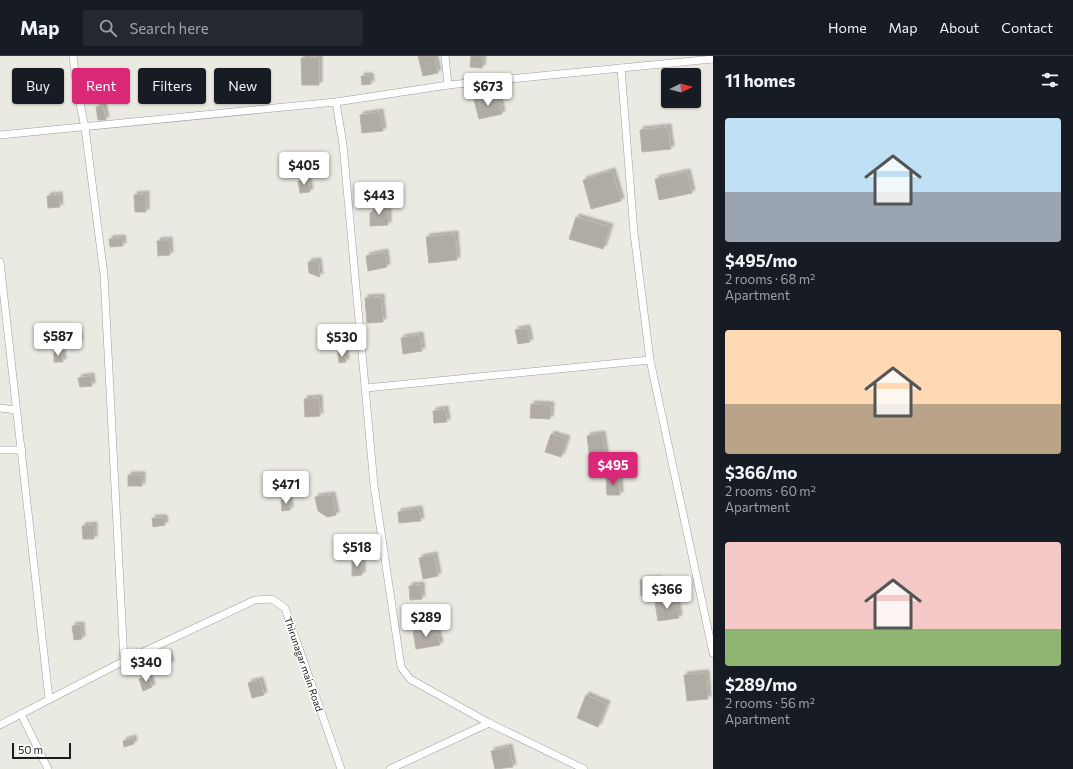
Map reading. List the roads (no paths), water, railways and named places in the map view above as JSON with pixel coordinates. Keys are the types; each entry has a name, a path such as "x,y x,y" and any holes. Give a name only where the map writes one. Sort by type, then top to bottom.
{"street":[{"path":"73,56 77,88 85,128 104,274 124,661"},
{"path":"445,56 448,85"},
{"path":"0,135 85,128 336,102 448,85 713,59"},
{"path":"621,68 634,233 650,360 713,653"},
{"path":"336,102 343,144 374,485 401,667 410,679 489,723 584,769"},
{"path":"0,262 49,699"},
{"path":"366,388 650,360"},
{"path":"0,408 16,410"},
{"path":"0,450 22,450"},
{"name":"Thirunagar main Road","path":"0,725 124,661 255,600 272,599 284,608 341,769"},
{"path":"21,714 48,769"},
{"path":"390,769 489,723"}]}
